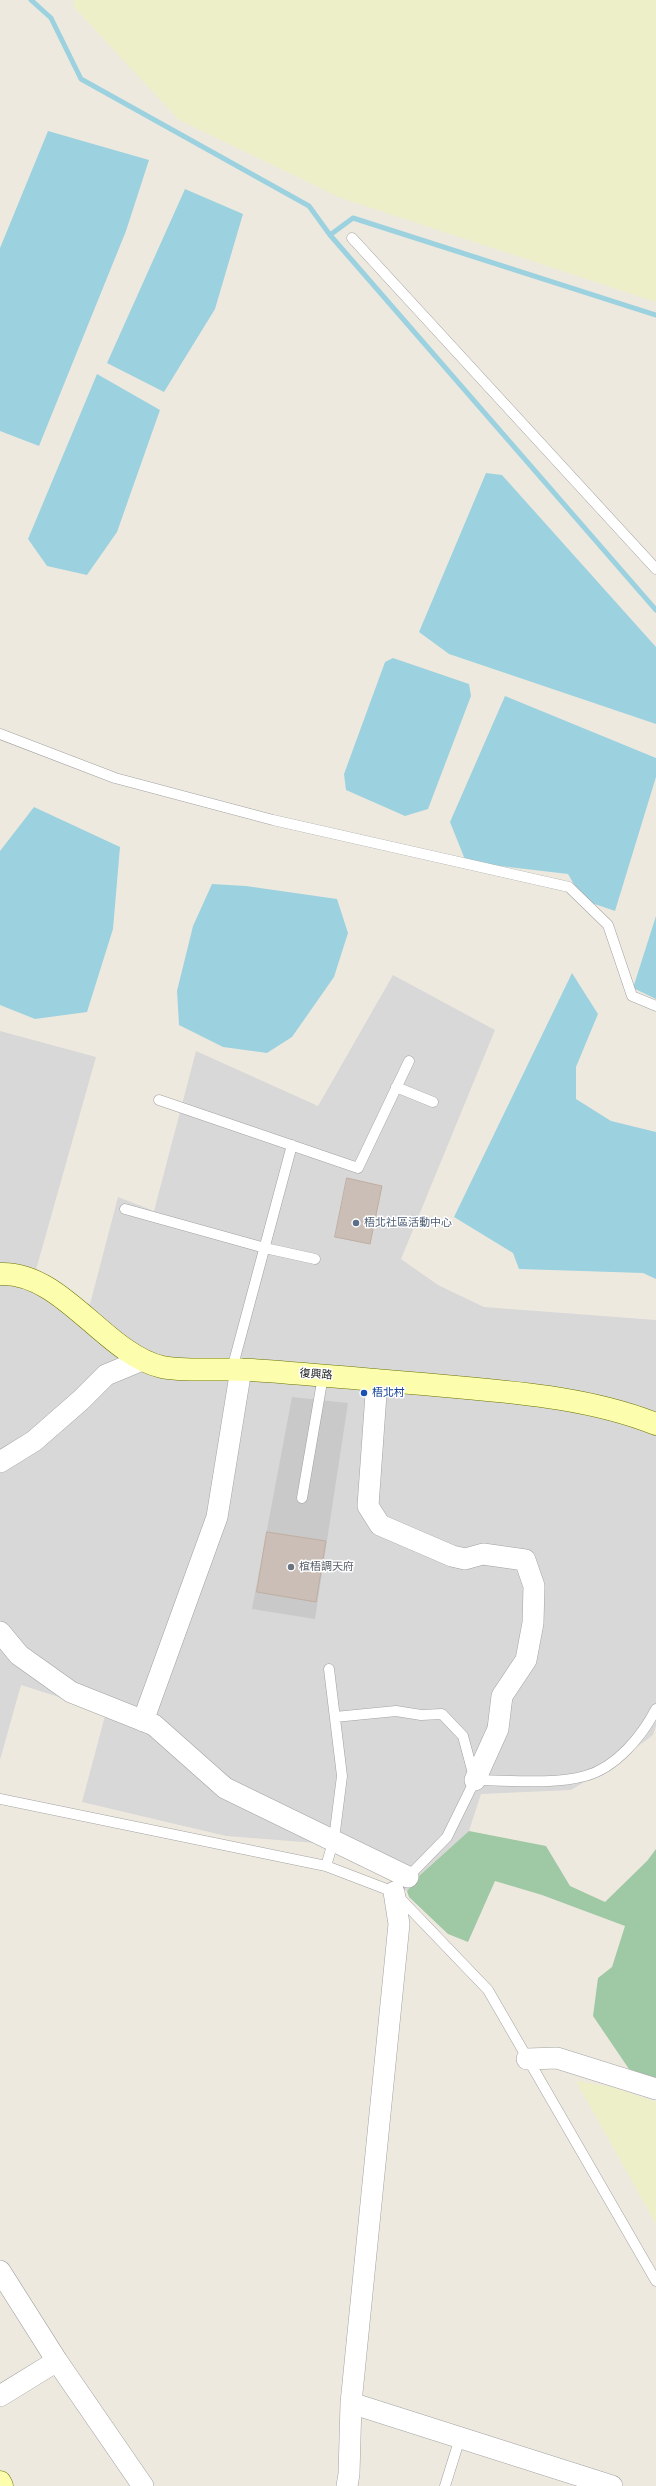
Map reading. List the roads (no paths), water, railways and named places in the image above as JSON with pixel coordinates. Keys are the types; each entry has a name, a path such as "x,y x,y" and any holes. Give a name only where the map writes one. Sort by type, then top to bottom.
{"street":[{"name":"復興路","path":"0,1274 10,1274 44,1285 142,1360 163,1367 237,1369 508,1392 578,1402 656,1424"},
{"path":"0,1462 34,1441 81,1400 106,1375 142,1360"},
{"path":"143,1721 217,1517 237,1369"},
{"path":"377,1380 368,1506 380,1525 452,1556 465,1559 482,1554 525,1560 534,1586 533,1623 526,1660 502,1696 498,1729 475,1780"},
{"path":"0,1632 19,1655 71,1692 154,1725 225,1788 306,1828 334,1839 401,1884 399,1924 351,2403 349,2474 347,2486"},
{"path":"528,2059 557,2058 656,2090"},
{"path":"0,2271 57,2361 143,2486"},
{"path":"0,2396 57,2361"},
{"path":"351,2403 612,2486"},
{"path":"0,2482 2,2486"}],"lane":[{"path":"352,238 656,569"},
{"path":"0,734 122,780 273,820 569,887 608,925 632,996 656,1006"},
{"path":"159,1100 358,1168 409,1061"},
{"path":"396,1087 433,1102"},
{"path":"237,1369 265,1248 292,1145"},
{"path":"125,1210 265,1248 315,1259"},
{"path":"302,1498 323,1376"},
{"path":"326,1866 334,1839 342,1776 329,1669"},
{"path":"475,1780 556,1780 584,1776 605,1768 623,1754 643,1730 656,1708"},
{"path":"335,1717 396,1712 421,1715 442,1714 463,1736 475,1780 447,1837 401,1884"},
{"path":"0,1799 326,1866 401,1884 488,1990 656,2281"},
{"path":"445,2486 460,2438"}],"water":[{"path":"48,131 149,160 126,231 39,446 0,431 0,248"},
{"path":"185,189 243,214 215,309 164,392 107,363"},
{"path":"97,374 160,410 117,532 87,575 47,566 28,539"},
{"path":"486,473 502,475 656,647 656,724 449,654 419,632"},
{"path":"393,658 469,684 471,696 428,809 405,816 346,790 344,774 385,662"},
{"path":"505,696 656,758 656,777 615,911 583,900 568,874 466,862 450,822"},
{"path":"34,807 120,847 113,929 87,1012 35,1019 0,1005 0,851"},
{"path":"212,884 246,886 337,899 348,933 334,977 292,1037 267,1053 223,1047 179,1025 177,991 193,926"},
{"path":"656,916 656,999 633,988"},
{"path":"572,973 598,1014 576,1067 576,1099 611,1121 656,1132 656,1279 643,1273 519,1269 513,1253 454,1217"}],"waterway":[{"path":"31,0 51,18 81,79 309,206 330,235 353,218 656,315"},
{"path":"330,235 656,610"}],"place":[{"name":"梧北社區活動中心","path":"356,1223"},
{"name":"梧北村","path":"364,1393"},
{"name":"椬梧調天府","path":"291,1567"}]}
